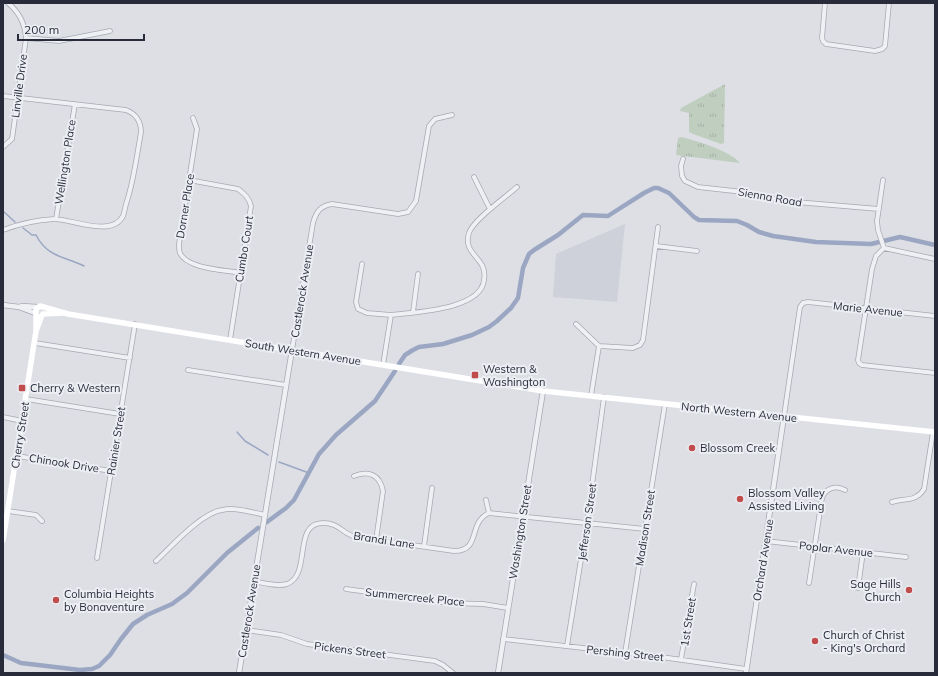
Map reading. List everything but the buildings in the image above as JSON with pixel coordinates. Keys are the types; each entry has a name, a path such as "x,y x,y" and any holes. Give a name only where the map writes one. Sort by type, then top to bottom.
{"main road":[{"name":"South Western Avenue","path":"39,312 58,310 63,313 543,391"},
{"name":"Cherry Street","path":"3,540 6,507 17,456 39,312"},
{"name":"North Western Avenue","path":"543,391 934,432"}],"street":[{"name":"Linville Drive","path":"3,147 12,138 26,38 22,21 15,9 8,3"},
{"path":"825,3 822,38 826,44 875,51 881,50 884,47 889,3"},
{"path":"26,38 59,41 110,31"},
{"path":"3,96 126,110 131,112 139,120 141,132 130,189 122,216 118,222 106,227 56,219 39,220 23,223 3,230"},
{"name":"Wellington Place","path":"56,219 75,104"},
{"name":"Castlerock Avenue","path":"239,673 315,216 321,208 332,204 398,214 408,212 414,205 417,197 429,126 435,119 452,116"},
{"name":"Dorner Place","path":"193,118 197,129 179,244 180,253 187,261 194,265 241,273"},
{"name":"Sienna Road","path":"683,159 681,166 682,176 685,181 698,187 743,192 784,201 879,209"},
{"path":"474,177 490,209"},
{"name":"Cumbo Court","path":"189,180 238,189 249,199 251,206 230,340"},
{"path":"883,180 878,230 884,245 935,259"},
{"path":"362,264 356,302 358,309 367,312 391,315 450,307 461,304 479,293 484,283 484,269 469,248 468,236 472,227 490,209 517,187"},
{"path":"576,324 599,346 633,348 640,345 643,340 658,227"},
{"path":"884,245 876,256 872,269 858,357 859,363 862,365 935,373"},
{"path":"656,246 697,251"},
{"path":"413,312 418,274"},
{"name":"Marie Avenue","path":"802,304 808,302 935,316"},
{"name":"Orchard Avenue","path":"746,671 802,304"},
{"name":"South Western Avenue","path":"3,305 22,306 39,312"},
{"path":"383,365 391,315"},
{"name":"Rainier Street","path":"97,558 135,324"},
{"path":"35,343 130,358"},
{"path":"591,396 599,346"},
{"path":"188,370 286,385"},
{"name":"Washington Street","path":"498,673 543,391"},
{"name":"Jefferson Street","path":"567,646 587,522 604,398"},
{"path":"26,399 120,414"},
{"name":"Madison Street","path":"625,653 665,404"},
{"path":"3,417 22,421"},
{"path":"892,502 914,499 920,495 924,489 934,432"},
{"name":"Chinook Drive","path":"17,456 111,470"},
{"path":"354,476 361,473 370,474 376,477 382,486 383,491 376,540"},
{"path":"809,583 823,495 830,489 837,487 845,490"},
{"path":"424,546 432,488"},
{"path":"486,500 489,513 522,517 534,516 645,529"},
{"path":"6,507 36,515 42,521"},
{"path":"156,561 201,520 214,512 230,509 265,515"},
{"name":"Brandi Lane","path":"254,581 282,585 295,579 299,570 306,534 311,528 323,523 339,527 351,536 454,551 463,550 471,542 477,523 484,515 489,513"},
{"name":"Poplar Avenue","path":"766,541 906,557"},
{"path":"858,588 863,552"},
{"name":"1st Street","path":"681,659 694,584"},
{"name":"Summercreek Place","path":"346,589 448,603 483,604 508,608"},
{"name":"Pickens Street","path":"246,630 281,635 308,644 435,661 453,673"},
{"name":"Pershing Street","path":"503,639 681,659 746,671"}],"shaded area":[{"path":"625,224 617,302 553,297 556,254"}],"green space":[{"path":"725,84 724,143 721,144 689,132 689,113 680,111 681,108"},
{"path":"682,137 721,150 735,158 740,163 676,155 678,138"}],"waterway":[{"path":"399,364 405,355 419,347 443,344 472,335 489,327 511,308 518,298 523,268 529,254 558,235 583,215 608,216 654,188 658,188 669,193 699,220 737,221 759,232 773,236 816,242 871,244 900,237 935,245"},
{"path":"3,211 15,222"},
{"path":"23,228 32,235 36,235 41,243 51,252 84,266"},
{"path":"267,522 294,500 319,454 336,435 375,401 395,371"},
{"path":"237,432 245,441 268,455"},
{"path":"279,462 309,473"},
{"path":"3,655 21,663 80,670 92,669 99,666 110,655 133,624 147,615 172,604 187,593 227,553 258,528"}],"place":[{"name":"Western & Washington","path":"475,375"},
{"name":"Cherry & Western","path":"22,388"},
{"name":"Blossom Creek","path":"692,448"},
{"name":"Blossom Valley Assisted Living","path":"740,499"},
{"name":"Sage Hills Church","path":"909,590"},
{"name":"Columbia Heights by Bonaventure","path":"56,600"},
{"name":"Church of Christ - King's Orchard","path":"815,641"}]}
